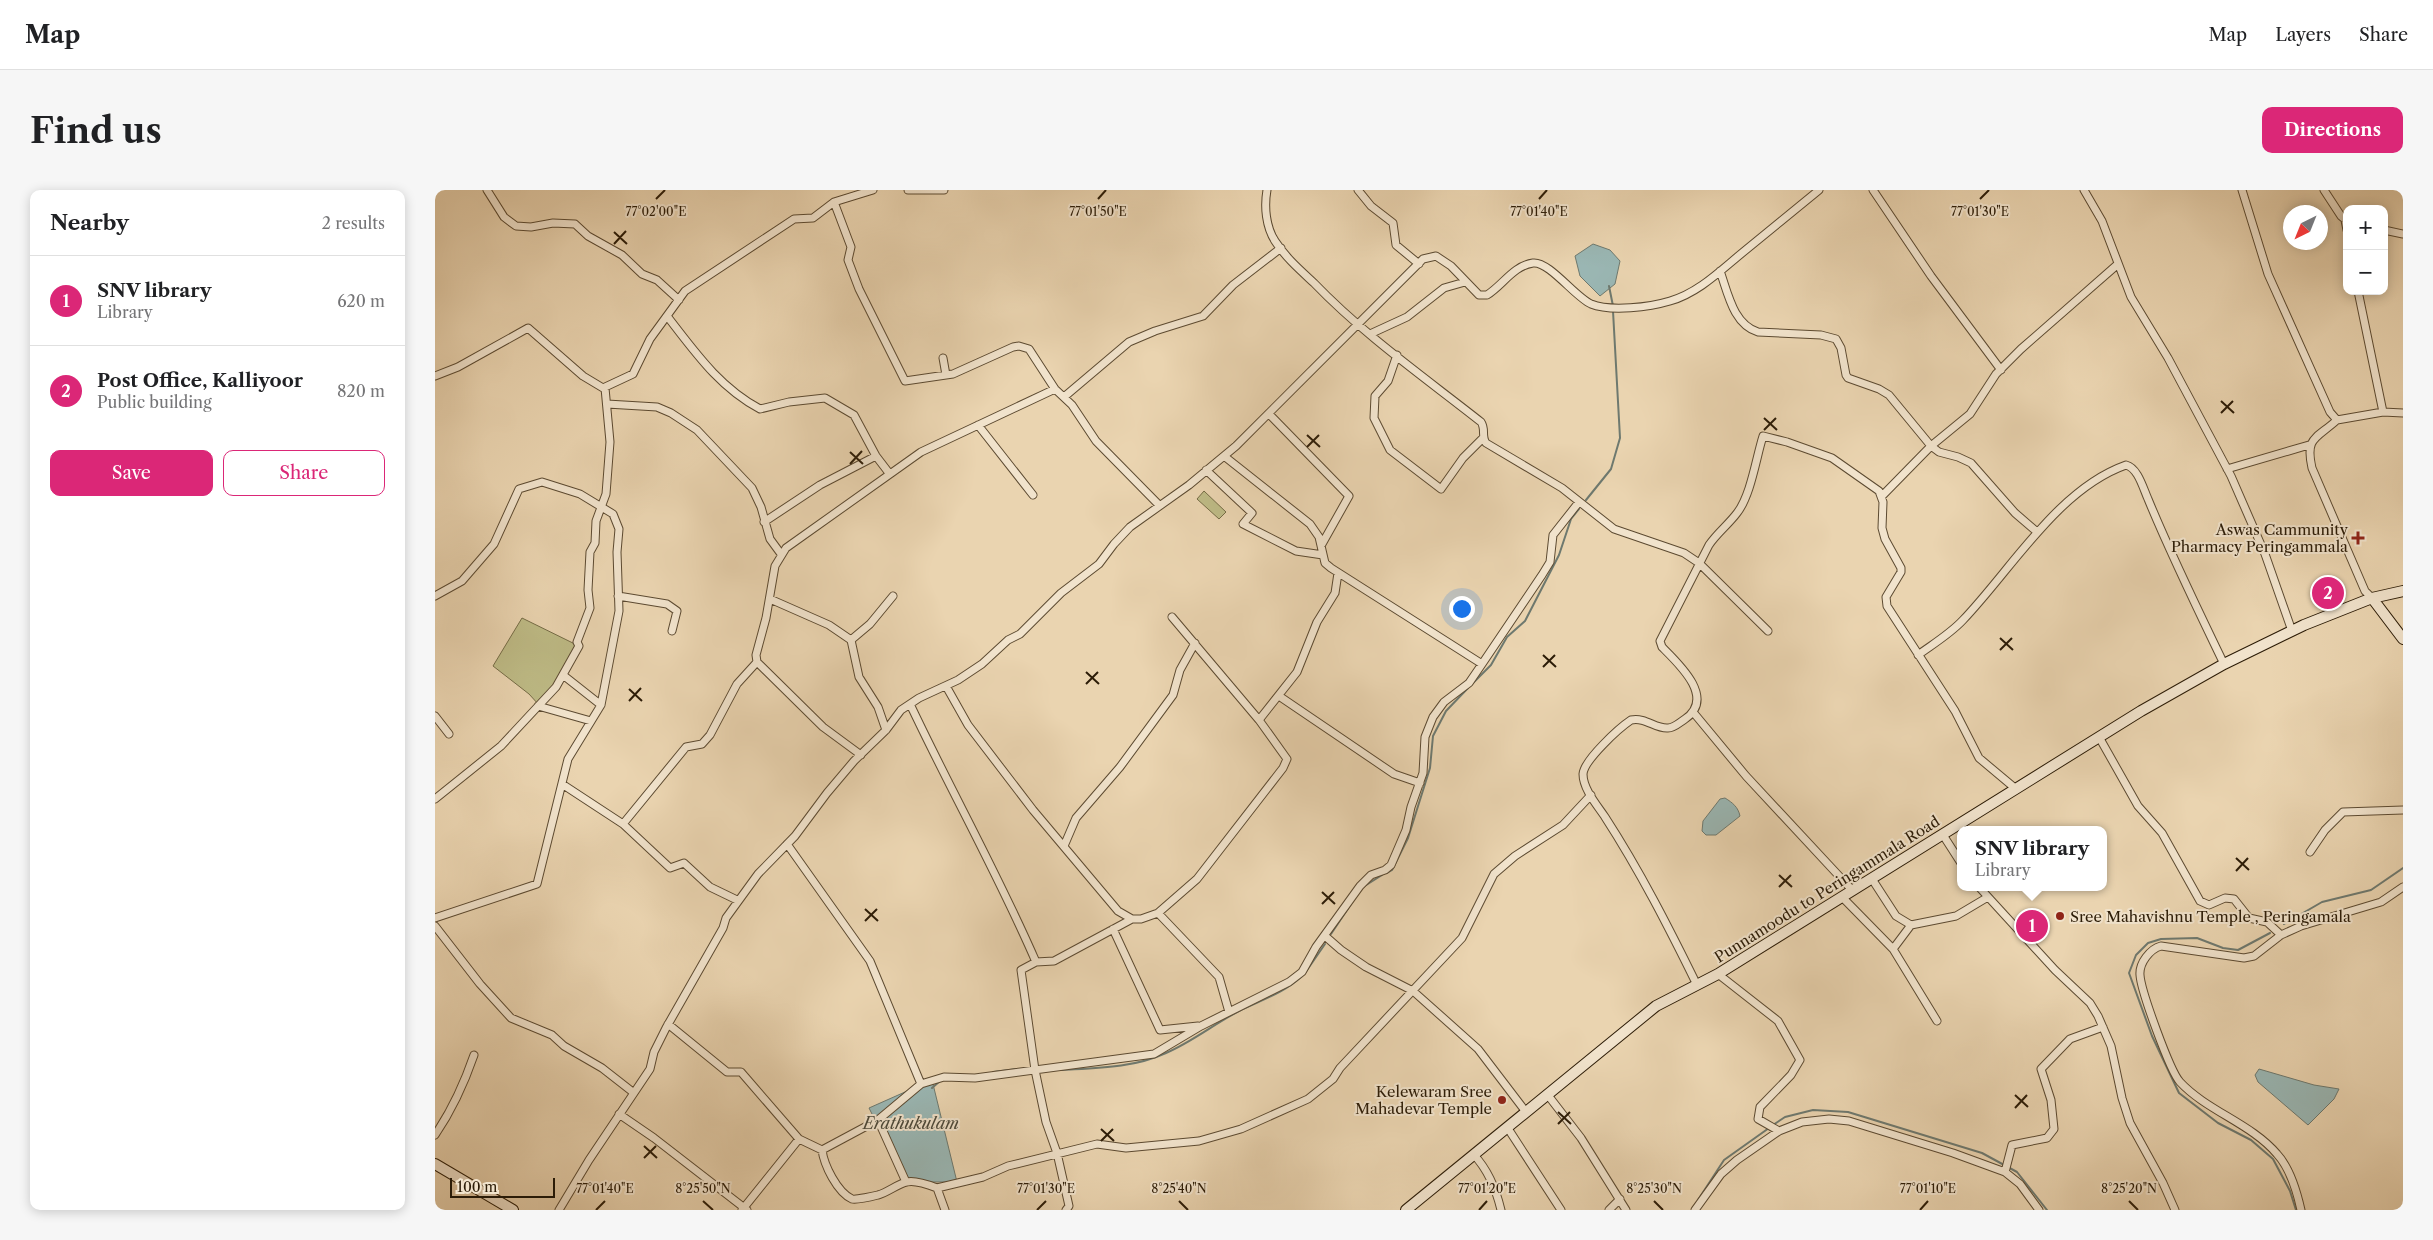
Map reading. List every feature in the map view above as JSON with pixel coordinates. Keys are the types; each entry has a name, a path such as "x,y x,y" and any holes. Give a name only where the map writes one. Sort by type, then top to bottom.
{"main road":[{"name":"Punnamoodu to Peringammala Road","path":"1406,1210 1656,1006 1718,974 2099,737 2224,664 2292,631 2372,598 2403,591"},
{"path":"2372,598 2403,639"},
{"path":"435,1164 513,1210"}],"street":[{"path":"487,190 504,217 516,226 531,227 553,223 575,224 588,236 622,255 642,274 657,280 679,300"},
{"path":"605,388 633,374 650,339 685,291 794,219 813,218 834,202 873,190"},
{"path":"909,190 944,190"},
{"path":"1267,190 1266,219 1275,241 1296,267 1370,334 1397,355 1481,422 1484,428 1483,438 1463,458 1441,489 1390,450 1374,418 1375,396 1388,381 1397,355"},
{"path":"1358,190 1371,206 1393,223 1396,244 1419,264"},
{"path":"559,1210 589,1160 650,1069 655,1052 669,1024 737,900 808,820 827,793 861,754 886,730 901,710 982,664 1019,634 1061,593 1099,564 1113,544 1130,527 1180,492 1224,456 1269,414 1357,323 1427,257 1435,256 1451,266 1463,282 1475,293 1487,295 1523,266 1539,263 1582,299 1591,304 1602,307 1633,308 1671,301 1701,287 1819,190"},
{"path":"1873,190 1931,276 2001,370"},
{"path":"2084,190 2102,221 2131,297 2168,358 2227,469 2265,554 2292,631"},
{"path":"2242,190 2268,274 2330,412 2337,420"},
{"path":"2325,190 2343,217"},
{"path":"834,202 851,247 848,260 859,289 905,381 946,375 1019,346 1033,354 1055,388 1072,405 1096,441 1159,506"},
{"path":"2388,231 2403,234"},
{"path":"1064,397 1129,342 1155,330 1203,316 1233,286 1281,248"},
{"path":"2016,789 1979,758 1955,711 1885,602 1901,572 1901,568 1885,539 1882,528 1882,496 1931,446 1970,414 2001,370 2021,349 2118,264"},
{"path":"1720,271 1738,318 1749,329 1758,332 1821,335 1837,339 1841,348 1846,375 1853,381 1879,389 1889,395 1931,446 1939,452 1959,457 1971,463 2015,513 2037,532"},
{"path":"1370,334 1407,317 1444,288 1463,282"},
{"path":"2359,295 2383,412"},
{"path":"667,316 704,364 737,398 760,410 789,402 825,398 854,415 876,456 889,473"},
{"path":"435,376 458,367 528,328 583,376 605,388"},
{"path":"943,358 946,375"},
{"path":"435,799 501,746 556,687 579,646 577,642 589,608 590,552 595,543 595,521 606,494 610,442 605,388"},
{"path":"861,754 823,727 757,662 756,655 770,599 775,566 781,554 798,538 921,452 1055,388"},
{"path":"607,404 657,408 671,413 697,430 751,488 761,507 770,539 781,554"},
{"path":"2227,469 2309,446 2325,428 2337,420 2383,412 2403,413"},
{"path":"1269,414 1349,496 1322,544"},
{"path":"978,425 1033,495"},
{"path":"1697,985 1667,924 1623,845 1591,794 1584,779 1585,767 1624,725 1631,720 1643,720 1667,728 1674,726 1693,712 1696,705 1691,679 1660,644 1699,563 1717,532 1737,514 1744,502 1763,436 1787,442 1831,458 1861,477 1882,496"},
{"path":"1483,438 1493,448 1562,488 1614,529 1684,553 1699,563 1768,630"},
{"path":"2309,446 2312,468 2365,591 2372,598"},
{"path":"764,522 820,485 876,456"},
{"path":"1224,456 1310,524 1322,544 1325,563 1482,664"},
{"path":"1918,655 1963,620 2037,532 2089,484 2123,466 2131,467 2142,485 2159,528 2224,664"},
{"path":"1206,470 1252,513 1243,524 1296,550 1323,555"},
{"path":"435,596 462,581 494,544 519,489 542,482 580,494 602,505 613,514 619,529 617,552 619,611 601,705 568,759 537,884 435,918"},
{"path":"822,1150 878,1120 921,1084 944,1077 975,1078 1154,1054 1201,1026 1300,975 1360,886 1371,875 1385,870 1391,864 1406,830 1413,800 1420,784 1423,773 1425,737 1433,717 1444,702 1469,683 1482,664 1546,568 1552,552 1553,535 1579,502"},
{"path":"1259,720 1297,672 1317,622 1335,593 1338,572"},
{"path":"618,596 667,604 677,610 672,631"},
{"path":"851,640 870,624 893,596"},
{"path":"770,599 829,625 851,640 859,677 878,707 886,730"},
{"path":"1066,1210 1069,1206 1057,1153 1046,1122 1035,1070 1021,970 1036,962 1053,961 1131,919 1141,919 1158,913 1197,878 1286,764 1287,759 1259,720 1172,617"},
{"path":"1064,846 1076,818 1120,766 1173,695 1180,670 1195,643"},
{"path":"623,824 686,747 702,744 710,735 737,684 757,662"},
{"path":"563,675 601,705"},
{"path":"946,686 968,725 1064,846 1118,911 1131,919"},
{"path":"1279,696 1394,774 1420,784"},
{"path":"910,704 956,800 1006,892 1036,962"},
{"path":"538,706 591,721"},
{"path":"1693,712 1746,776 1853,891"},
{"path":"435,716 449,734"},
{"path":"2099,737 2138,806 2162,833 2200,901 2209,906 2225,898 2234,899 2249,918 2267,922 2281,935"},
{"path":"562,784 623,824 670,868 684,863 711,887 737,900"},
{"path":"822,1150 823,1158 835,1182 851,1199 858,1200 869,1195 878,1195 906,1182 937,1188 983,1177 1008,1166 1097,1144 1126,1148 1199,1141 1241,1130 1299,1104 1333,1079 1340,1068 1462,938 1495,874 1515,856 1563,825 1591,794"},
{"path":"2309,852 2325,830 2343,812 2403,810"},
{"path":"1943,834 1957,857"},
{"path":"787,844 870,961 921,1084"},
{"path":"1872,879 1896,916 1911,925"},
{"path":"2301,1210 2288,1171 2277,1154 2256,1136 2198,1099 2178,1080 2146,1003 2139,973 2149,954 2155,948 2161,946 2244,958 2254,956 2281,935 2311,922 2381,902 2403,887"},
{"path":"1983,891 2055,970 2090,1003 2111,1046 2122,1098 2130,1123 2163,1183 2175,1210"},
{"path":"1893,949 1911,925 1956,916 1988,897"},
{"path":"1843,898 1893,949 1937,1021"},
{"path":"1158,913 1219,977 1229,1012"},
{"path":"435,926 480,984 511,1018 552,1035 564,1046 602,1068 634,1093"},
{"path":"1113,929 1160,1030 1201,1026"},
{"path":"1325,936 1341,950 1366,967 1413,991 1478,1049 1526,1112"},
{"path":"1718,974 1778,1021 1800,1060 1791,1075 1760,1107 1758,1119 1777,1130"},
{"path":"669,1024 727,1072 741,1072 799,1139 822,1150"},
{"path":"2005,1171 2012,1145 2047,1138 2054,1129 2051,1100 2041,1068 2070,1039 2103,1027"},
{"path":"435,1135 451,1110 465,1081 474,1055"},
{"path":"1547,1094 1581,1138 1626,1210"},
{"path":"619,1114 654,1138 744,1209 799,1139"},
{"path":"1695,1210 1721,1174 1777,1130 1802,1122 1829,1119 1849,1121 2005,1171 2020,1184 2039,1210"},
{"path":"878,1120 906,1182"},
{"path":"1507,1128 1561,1210"},
{"path":"1474,1155 1485,1166 1497,1194 1501,1210"},
{"path":"937,1188 945,1210"},
{"path":"1609,1210 1620,1199"}],"shaded area":[{"path":"1204,491 1226,512 1219,519 1197,499"},
{"path":"522,618 581,647 563,678 539,705 529,694 493,666"}],"water":[{"path":"1593,244 1610,250 1620,261 1615,284 1600,296 1580,276 1575,256"},
{"path":"1725,798 1735,806 1740,816 1716,835 1706,835 1702,831 1703,821 1720,799"},
{"path":"2259,1069 2314,1085 2339,1089 2334,1099 2308,1125 2258,1082 2255,1075"},
{"name":"Erathukulam","path":"932,1080 957,1182 906,1182 869,1108"}],"waterway":[{"path":"1609,286 1613,306"},
{"path":"1586,500 1611,469 1620,438 1613,311"},
{"path":"1471,685 1491,665 1507,637 1525,621 1559,555 1571,519 1579,509"},
{"path":"1387,873 1392,870 1408,838 1430,768 1433,736 1446,711 1468,688"},
{"path":"2284,924 2322,902 2371,890 2403,868"},
{"path":"1363,887 1382,875"},
{"path":"1331,934 1353,901"},
{"path":"2270,933 2238,950 2223,948 2197,938 2161,939 2148,943 2136,955 2129,973 2152,1036 2179,1093 2218,1123 2251,1140 2273,1159 2290,1191 2296,1210"},
{"path":"1305,973 1325,944"},
{"path":"1062,1070 1115,1066 1154,1058 1176,1049 1239,1011 1280,992 1302,976"},
{"path":"993,1072 1017,1069"},
{"path":"932,1088 940,1081"},
{"path":"1773,1125 1785,1117 1813,1110 1848,1112 1982,1153 2017,1172 2047,1210"},
{"path":"1698,1200 1724,1160 1769,1128"}],"place":[{"name":"Aswas Cammunity Pharmacy Peringammala","path":"2358,538"},
{"name":"Post Office, Kalliyoor","path":"2328,593"},
{"name":"Sree Mahavishnu Temple , Peringamala","path":"2060,916"},
{"name":"SNV library","path":"2032,926"},
{"name":"Kelewaram Sree Mahadevar Temple","path":"1502,1100"}]}
